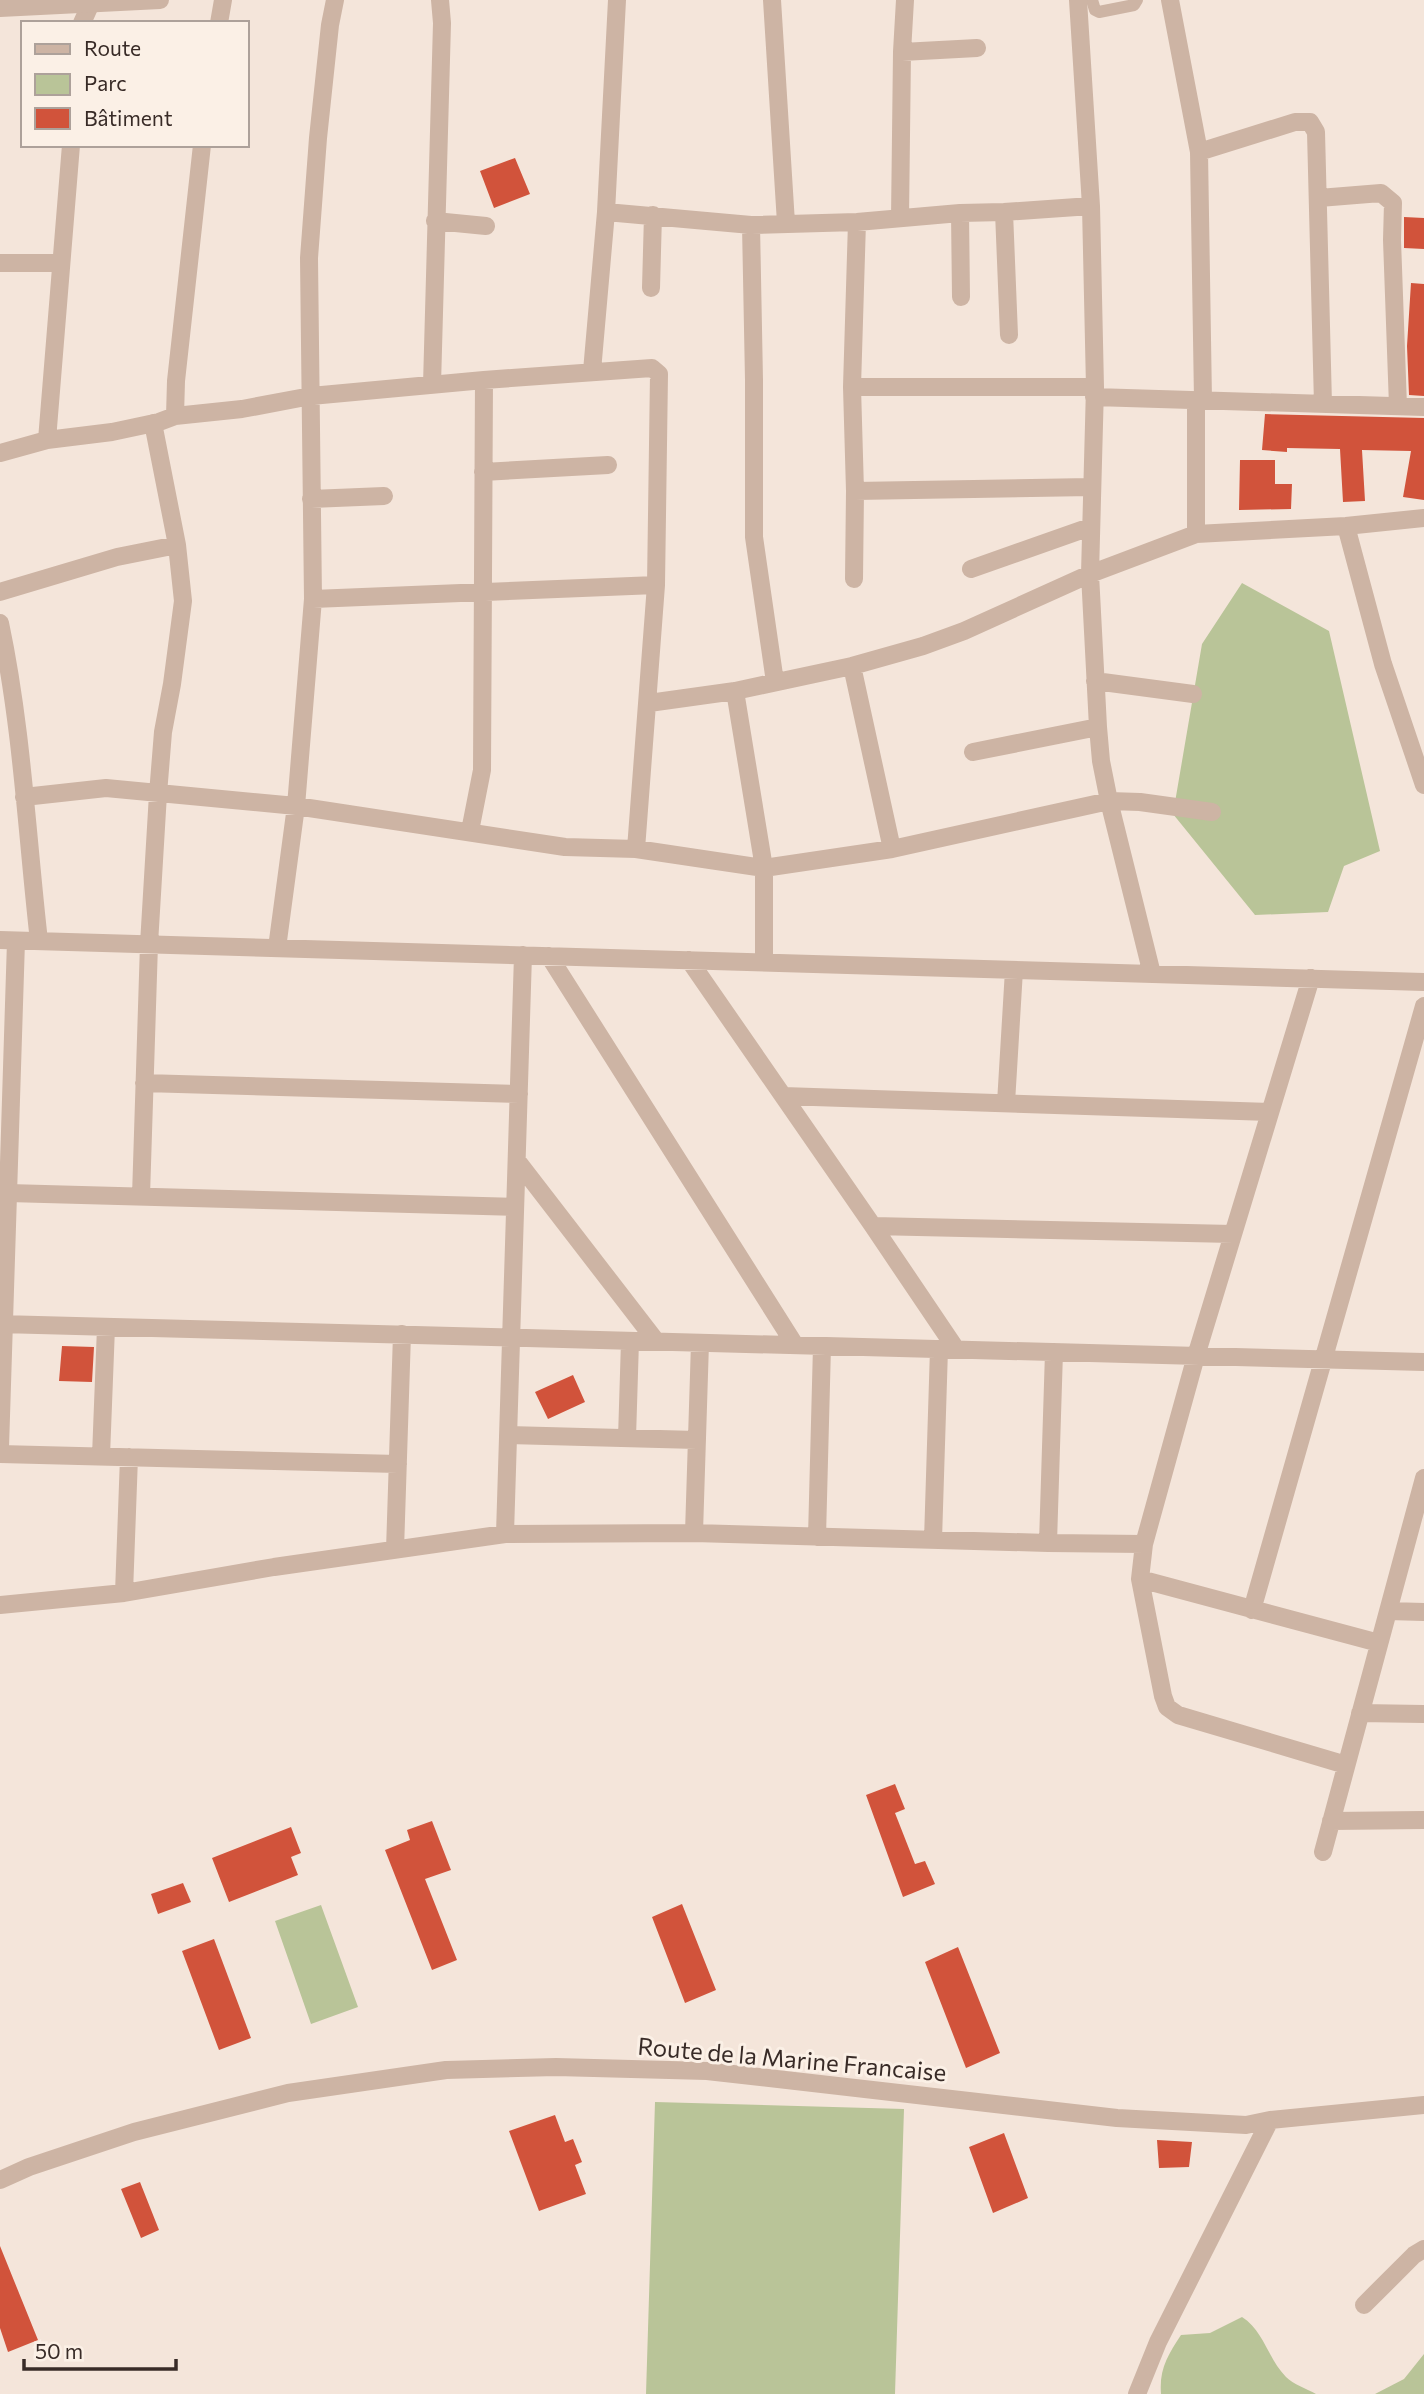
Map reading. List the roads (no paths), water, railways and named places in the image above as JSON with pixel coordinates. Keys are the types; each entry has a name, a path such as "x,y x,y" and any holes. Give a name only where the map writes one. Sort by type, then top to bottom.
{"street":[{"path":"11,5 160,0"},
{"path":"219,21 223,0"},
{"path":"277,948 296,806 313,599 309,257 318,138 335,0"},
{"path":"432,385 442,23 440,0"},
{"path":"592,371 606,212 617,0"},
{"path":"772,0 786,223"},
{"path":"900,218 905,0"},
{"path":"1078,0 1091,206 1095,392 1090,575 1098,727 1109,801 1152,974"},
{"path":"1170,0 1199,152 1200,400 1196,534"},
{"path":"80,2 82,21"},
{"path":"902,52 977,48"},
{"path":"1199,152 1295,122 1310,122 1316,132 1323,404"},
{"path":"47,440 71,147"},
{"path":"175,416 176,381 202,147"},
{"path":"1319,198 1381,193 1393,203 1398,405"},
{"path":"606,212 751,225 857,222 1091,206"},
{"path":"1004,212 1009,335"},
{"path":"960,213 961,297"},
{"path":"652,288 653,215"},
{"path":"435,221 486,226"},
{"path":"855,579 852,387 857,222"},
{"path":"751,225 754,537 775,682"},
{"path":"0,263 61,263"},
{"path":"0,453 47,440 112,432 175,416 242,409 311,397 484,380 652,368 659,374 656,585 636,849"},
{"path":"470,831 482,770 484,380"},
{"path":"852,387 1095,392 1200,400 1424,407"},
{"path":"141,1196 149,944 158,794 163,732 183,601 177,545 153,423"},
{"path":"483,472 608,465"},
{"path":"855,491 1091,487"},
{"path":"311,499 384,496"},
{"path":"649,704 735,691 852,666 922,646 964,631 1090,575 1196,534 1346,526 1424,518"},
{"path":"1346,526 1383,664 1424,785"},
{"path":"971,569 1090,527"},
{"path":"0,592 117,557 177,545"},
{"path":"313,599 656,585"},
{"path":"0,623 24,797 38,941"},
{"path":"852,666 892,849"},
{"path":"1095,681 1193,694"},
{"path":"735,691 764,868 764,962"},
{"path":"972,752 1098,727"},
{"path":"24,797 106,788 296,806 565,847 636,849 764,868 892,849 1109,801 1140,802 1212,812"},
{"path":"0,1448 8,1193 8,941 1424,982"},
{"path":"505,1534 523,955"},
{"path":"549,956 795,1345"},
{"path":"689,960 873,1226 948,1349 933,1540"},
{"path":"1006,1103 1014,970"},
{"path":"1311,978 1196,1356 1144,1544 1140,1579 1167,1707 1178,1715 1346,1765"},
{"path":"1252,1609 1424,1006"},
{"path":"144,1083 519,1094"},
{"path":"783,1096 1270,1112"},
{"path":"518,1162 656,1341"},
{"path":"8,1193 515,1207"},
{"path":"873,1226 1233,1234"},
{"path":"2,1324 1424,1362"},
{"path":"101,1456 106,1326"},
{"path":"395,1550 402,1334"},
{"path":"627,1438 630,1341"},
{"path":"694,1533 700,1342"},
{"path":"817,1537 822,1346"},
{"path":"1048,1544 1054,1352"},
{"path":"508,1435 697,1440"},
{"path":"0,1454 398,1464"},
{"path":"124,1593 129,1457"},
{"path":"1323,1852 1388,1611 1419,1517 1424,1478"},
{"path":"0,1605 124,1593 274,1567 505,1534 694,1533 1048,1544 1144,1544"},
{"path":"1140,1579 1380,1643"},
{"path":"1388,1611 1424,1612"},
{"path":"1360,1713 1424,1714"},
{"path":"1331,1821 1424,1820"},
{"name":"Route de la Marine Francaise","path":"0,2180 29,2167 134,2132 288,2094 446,2070 556,2067 707,2071 1117,2118 1246,2125 1270,2120 1424,2105"},
{"path":"1137,2394 1158,2342 1270,2120"},
{"path":"1364,2305 1414,2255 1424,2249"}],"lane":[{"path":"1092,0 1095,10 1100,12 1134,5 1137,0"}]}
